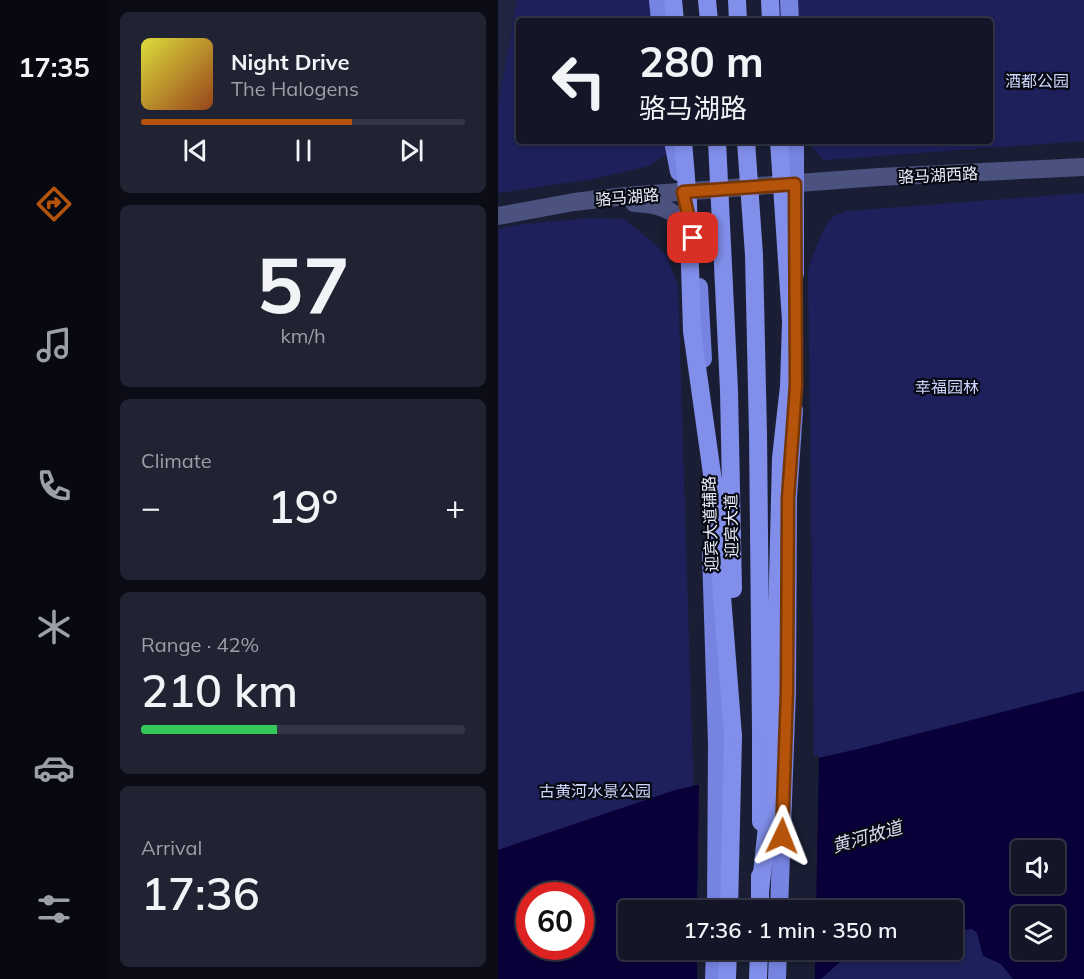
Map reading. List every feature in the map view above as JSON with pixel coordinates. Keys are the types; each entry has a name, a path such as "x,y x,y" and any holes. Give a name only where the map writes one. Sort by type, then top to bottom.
{"highway":[{"path":"673,0 675,18"},
{"path":"707,0 709,18"},
{"path":"737,0 738,18"},
{"path":"770,0 771,18"},
{"path":"683,144 688,202 692,332 713,482 724,737"},
{"name":"迎宾大道","path":"717,144 729,390 733,636 724,737 729,900"},
{"name":"迎宾大道","path":"746,144 754,255 761,741 760,900"},
{"path":"760,892 776,743 781,458 789,386 791,321 779,144"},
{"path":"727,979 728,960"},
{"path":"758,979 759,960"}],"main road":[{"path":"658,0 660,18"},
{"path":"789,0 790,18"},
{"name":"迎宾大道辅路","path":"674,144 698,264 724,737 716,900"},
{"path":"779,900 786,723 788,498 796,385 795,144"},
{"path":"714,979 715,960"},
{"path":"777,979 778,960"}],"street":[{"name":"骆马湖西路","path":"794,185 879,177 1084,167"},
{"name":"骆马湖路","path":"498,218 574,202 625,196 794,185"},
{"path":"498,218 568,207 640,203 666,208 681,221 694,245"}],"shaded area":[{"path":"498,0 517,0 498,106"}],"green space":[{"path":"517,0 673,0 674,18 516,18 516,144 675,144 672,150 649,166 593,179 498,193 498,106"},
{"name":"酒都公园","path":"767,0 1084,0 1084,141 824,160 809,144 993,144 993,18 769,18"},
{"name":"幸福园林","path":"1084,193 1084,979 814,979 814,960 963,960 963,900 814,900 808,271 826,226 836,215 847,211"},
{"name":"古黄河水景公园","path":"592,218 624,219 666,255 678,285 693,770 692,900 618,900 618,952 594,958 594,882 516,882 516,960 583,960 498,979 498,229 523,224"}],"water":[{"name":"黄河故道","path":"1084,691 1084,979 1013,979 1001,964 983,956 977,933 972,929 963,930 963,900 618,900 618,960 842,960 821,979 498,979 498,850 675,790 858,749"}],"pier":[{"path":"819,755 816,900 697,900 699,781"},
{"path":"697,960 815,960 815,979 697,979"}],"route":[{"path":"693,238 683,192 795,184 796,385 788,498 787,691 782,836"}]}
